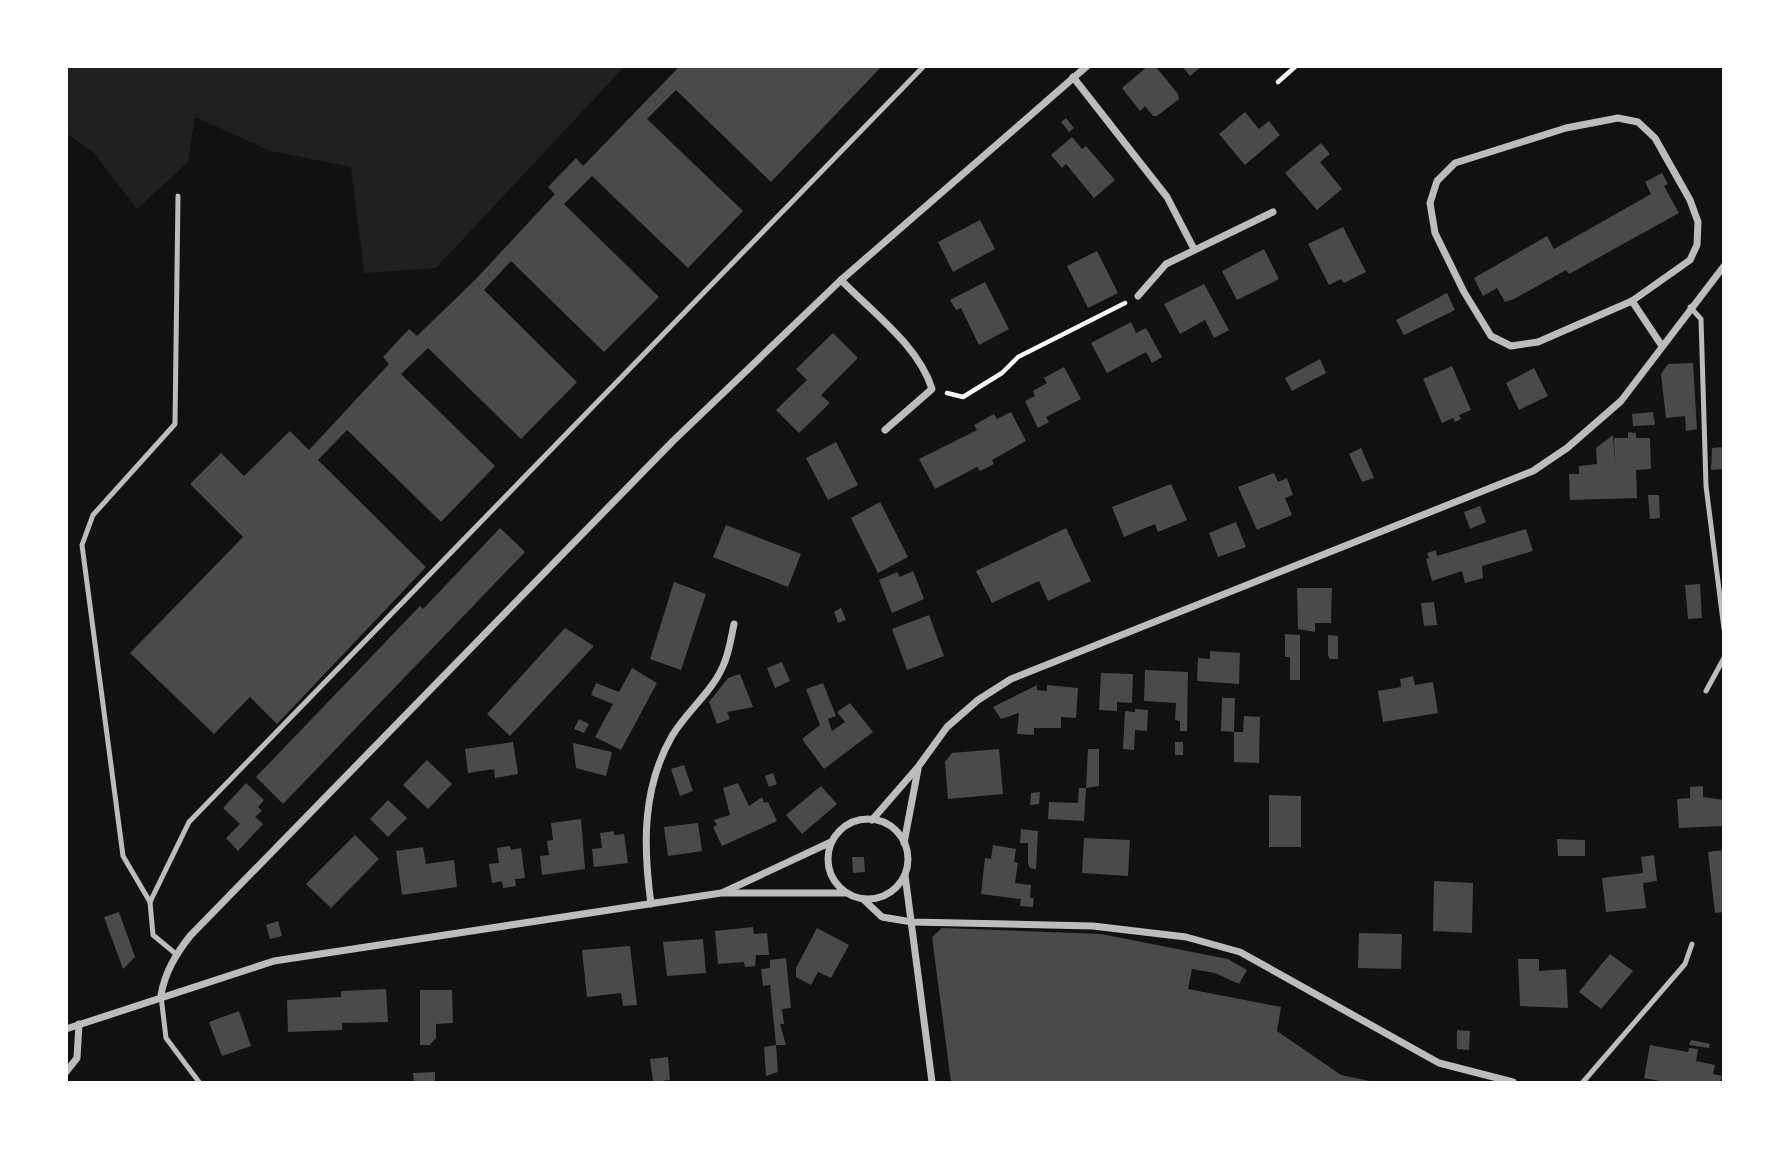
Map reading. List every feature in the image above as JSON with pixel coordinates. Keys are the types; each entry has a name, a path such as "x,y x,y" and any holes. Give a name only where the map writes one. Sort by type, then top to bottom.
{"street":[{"path":"161,995 164,979 176,954 673,442 841,280 1087,66"},
{"path":"1073,77 1167,197 1194,249"},
{"path":"1618,118 1638,122 1655,138 1690,200 1698,222 1697,245 1690,260 1632,301 1538,342 1511,346 1491,336 1464,292 1435,233 1430,203 1437,181 1455,163 1566,128 1618,118"},
{"path":"1138,296 1166,264 1273,212"},
{"path":"872,820 918,767 947,727 978,700 1011,679 1533,471 1567,448 1621,401 1690,307 1724,266"},
{"path":"841,280 927,371 932,389 886,430"},
{"path":"1632,301 1662,346"},
{"path":"651,904 646,827 647,805 656,768 673,735 723,667 734,624"},
{"path":"904,844 918,767"},
{"path":"845,893 832,879 827,860 831,842 841,829 856,821 872,820 891,828 904,844 907,854 905,875 932,1083"},
{"path":"721,894 831,842"},
{"path":"863,899 880,897 895,889 905,875"},
{"path":"66,1029 161,995 274,961 721,894 845,893 863,899 882,917 912,922 1093,926 1186,937 1240,952 1439,1063 1513,1083"},
{"path":"66,1072 77,1058 79,1024"}],"lane":[{"path":"149,902 189,821 924,66"},
{"path":"176,954 153,935 149,902 123,856 82,545 93,515 175,425 178,196"},
{"path":"1690,307 1701,319 1706,485 1724,629"},
{"path":"1706,691 1724,658"},
{"path":"1583,1083 1685,964 1692,944"},
{"path":"161,995 166,1038 199,1083"}],"path":[{"path":"1278,82 1296,66"},
{"path":"932,389 963,397 1002,373 1018,357 1138,296"}],"shaded area":[{"path":"67,66 624,67 436,268 364,273 351,167 271,151 195,117 188,162 137,209 94,153 67,134"}],"building":[{"path":"680,66 882,66 771,182 676,90 647,119 743,211 688,268 592,176 564,204 659,297 604,352 511,261 484,290 577,382 521,439 428,348 401,374 495,466 441,522 347,430 318,460 426,567 277,724 250,697 214,734 130,653 243,537 190,484 221,453 244,476 290,431 309,450 389,364 383,357 409,329 417,336 475,280 555,194 548,187 576,158 583,166"},
{"path":"1148,66 1155,66 1178,94 1179,99 1157,116 1153,116 1145,106 1140,111 1122,88"},
{"path":"1182,66 1202,66 1190,76"},
{"path":"1245,112 1259,129 1269,121 1280,135 1245,165 1219,134"},
{"path":"1066,118 1074,128 1069,132 1061,122"},
{"path":"1072,137 1082,149 1086,146 1115,180 1094,198 1066,164 1062,168 1051,155"},
{"path":"1321,143 1330,154 1320,162 1342,189 1317,210 1285,173"},
{"path":"1662,173 1668,184 1664,186 1679,213 1569,274 1566,270 1514,299 1505,302 1497,288 1483,296 1474,278 1547,236 1554,249 1651,194 1645,182"},
{"path":"980,220 995,249 953,272 938,242"},
{"path":"1343,227 1366,272 1344,283 1341,279 1329,285 1308,244"},
{"path":"1264,249 1279,279 1237,300 1222,271"},
{"path":"1097,251 1118,293 1088,308 1067,266"},
{"path":"985,282 1009,329 979,345 961,308 956,310 950,300"},
{"path":"1204,284 1229,330 1214,338 1205,320 1180,334 1164,304"},
{"path":"1447,293 1455,310 1404,335 1396,320"},
{"path":"1131,322 1136,333 1146,328 1162,357 1152,363 1146,352 1107,373 1091,343"},
{"path":"833,333 858,358 821,395 830,403 799,433 776,410 807,380 796,369"},
{"path":"1320,359 1326,373 1292,391 1285,378"},
{"path":"1693,363 1697,429 1686,431 1685,416 1666,418 1661,374 1668,364"},
{"path":"1452,366 1471,410 1459,415 1461,419 1455,422 1453,418 1442,423 1423,379"},
{"path":"1064,367 1081,399 1046,417 1049,422 1038,428 1025,401 1035,396 1033,391 1047,383 1044,378"},
{"path":"1534,368 1548,396 1519,410 1506,383"},
{"path":"1011,412 1026,441 992,460 994,464 980,471 977,467 935,489 919,459 977,430 974,425 994,414 997,419"},
{"path":"1653,412 1655,425 1633,426 1632,414"},
{"path":"1628,432 1636,433 1636,438 1650,438 1651,469 1636,470 1637,498 1570,500 1569,474 1579,474 1579,466 1597,464 1596,448 1613,435 1615,465 1614,438 1628,438"},
{"path":"836,442 858,485 828,500 806,458"},
{"path":"1724,447 1724,469 1711,470 1712,448"},
{"path":"1361,448 1374,478 1362,482 1349,454"},
{"path":"1274,473 1278,482 1287,478 1293,495 1285,498 1292,515 1257,530 1238,487"},
{"path":"1171,484 1187,520 1158,532 1155,524 1124,537 1112,507"},
{"path":"1648,495 1659,495 1660,518 1650,519"},
{"path":"880,502 908,557 878,573 851,518"},
{"path":"1480,506 1486,522 1470,529 1464,512"},
{"path":"1236,522 1246,547 1218,557 1209,533"},
{"path":"726,525 801,554 788,587 713,557"},
{"path":"500,528 525,552 283,804 256,777 420,606 423,609"},
{"path":"1066,528 1091,581 1048,601 1039,581 992,603 976,571"},
{"path":"1526,529 1533,551 1482,566 1483,578 1465,583 1462,571 1432,581 1427,553 1436,550 1437,556"},
{"path":"913,571 924,599 892,613 879,580 897,572 900,577"},
{"path":"674,582 706,594 681,670 650,659"},
{"path":"1700,584 1702,618 1688,619 1685,585"},
{"path":"1297,588 1332,588 1331,623 1315,623 1315,632 1298,629"},
{"path":"1434,602 1437,625 1424,626 1421,603"},
{"path":"841,608 846,620 838,623 834,612"},
{"path":"929,615 944,656 907,670 892,629"},
{"path":"565,628 594,646 510,736 487,714"},
{"path":"1285,634 1300,635 1300,680 1290,680 1290,657 1285,657"},
{"path":"1328,635 1338,636 1338,659 1330,659 1328,655"},
{"path":"1210,651 1240,653 1239,684 1197,681 1198,658 1210,659"},
{"path":"782,662 790,681 775,688 767,668"},
{"path":"632,668 657,683 621,750 595,737 613,704 591,695 596,683 619,692"},
{"path":"1145,670 1188,672 1187,731 1180,731 1180,721 1175,720 1176,703 1144,701"},
{"path":"1101,673 1133,674 1132,703 1117,702 1117,711 1099,710"},
{"path":"740,674 753,707 727,712 730,719 717,724 709,702 728,678"},
{"path":"1413,676 1415,685 1433,682 1438,713 1383,722 1378,691 1401,687 1400,679"},
{"path":"823,683 836,716 828,719 832,731 845,722 837,712 850,703 873,732 824,769 802,739 820,725 806,689"},
{"path":"1037,685 1037,690 1047,691 1047,685 1078,688 1076,718 1061,717 1061,728 1034,728 1034,735 1017,734 1019,713 1001,719 993,707"},
{"path":"1222,698 1235,698 1234,732 1221,731"},
{"path":"1135,709 1148,710 1147,731 1135,730 1134,750 1123,749 1125,711 1135,712"},
{"path":"1244,716 1260,717 1259,763 1234,762 1234,732 1243,732"},
{"path":"579,719 589,724 584,733 574,729"},
{"path":"513,742 518,774 495,778 494,769 468,773 465,749"},
{"path":"1175,742 1183,742 1183,755 1175,755"},
{"path":"573,743 612,752 606,776 576,768"},
{"path":"999,749 1003,794 948,799 945,762 952,753"},
{"path":"1088,749 1099,749 1099,786 1086,788"},
{"path":"427,760 452,784 428,809 403,785"},
{"path":"684,765 693,791 680,796 671,769"},
{"path":"773,773 777,784 769,787 765,776"},
{"path":"246,783 264,800 258,807 262,811 255,817 263,824 238,851 226,838 240,824 223,808"},
{"path":"738,783 749,806 762,797 764,803 768,802 777,821 722,846 713,827 717,825 714,820 730,815 723,788"},
{"path":"821,786 837,804 802,834 786,815"},
{"path":"1703,786 1703,797 1724,800 1724,826 1679,828 1677,799 1690,798 1690,787"},
{"path":"1079,788 1086,788 1084,821 1048,819 1049,802 1078,803"},
{"path":"1040,792 1039,804 1030,805 1031,793"},
{"path":"1269,795 1301,796 1301,847 1269,847"},
{"path":"388,800 407,818 388,837 370,819"},
{"path":"581,819 585,869 542,875 540,856 549,855 547,841 553,840 551,823"},
{"path":"698,823 702,851 668,856 664,827"},
{"path":"1021,829 1038,831 1036,869 1030,868 1028,863 1028,843 1020,843"},
{"path":"614,831 614,835 624,834 628,863 594,867 592,849 602,848 600,833"},
{"path":"355,835 379,859 331,908 306,884"},
{"path":"1084,838 1130,840 1128,876 1082,873"},
{"path":"1557,839 1585,840 1585,856 1558,856"},
{"path":"993,845 1016,849 1014,862 1018,863 1015,883 1031,885 1030,898 1034,898 1033,907 1020,906 1021,899 981,894 985,858 991,859"},
{"path":"510,846 511,850 521,848 525,878 515,879 516,886 503,888 502,881 492,883 489,864 499,863 497,848"},
{"path":"423,847 426,864 454,860 457,887 402,895 396,851"},
{"path":"1724,850 1724,912 1715,913 1708,852"},
{"path":"1654,855 1657,881 1643,883 1646,908 1606,912 1602,878 1643,873 1641,857"},
{"path":"852,857 864,857 865,872 853,873"},
{"path":"1434,881 1473,883 1472,933 1433,931"},
{"path":"119,912 135,957 123,969 104,917"},
{"path":"278,921 282,936 270,939 266,925"},
{"path":"753,927 754,934 767,933 769,955 756,955 755,966 745,967 744,962 718,964 715,931"},
{"path":"817,928 849,945 831,978 818,972 811,985 796,977 796,968"},
{"path":"942,928 1101,934 1228,959 1247,970 1239,984 1215,973 1192,969 1188,989 1281,1007 1277,1031 1341,1075 1375,1082 951,1082 932,937"},
{"path":"1359,933 1402,934 1401,969 1358,968"},
{"path":"703,939 706,973 667,976 663,942"},
{"path":"630,946 637,1005 623,1006 621,993 587,997 582,950"},
{"path":"1610,954 1633,971 1601,1009 1579,992"},
{"path":"786,958 791,1008 782,1009 784,1024 780,1024 786,1045 776,1045 770,985 763,986 761,969 770,968 770,960"},
{"path":"1518,959 1539,959 1539,971 1566,969 1568,1008 1520,1006"},
{"path":"386,989 388,1022 342,1023 342,1030 288,1032 287,1000 341,997 341,991"},
{"path":"420,990 452,990 453,1023 436,1024 436,1038 430,1045 420,1045"},
{"path":"239,1011 251,1046 222,1056 209,1022"},
{"path":"1457,1030 1470,1031 1469,1050 1457,1049"},
{"path":"1691,1040 1710,1044 1709,1048 1689,1045"},
{"path":"776,1045 778,1072 766,1076 764,1047"},
{"path":"1650,1045 1688,1052 1689,1048 1698,1049 1696,1061 1715,1065 1713,1074 1722,1076 1720,1082 1665,1082 1644,1078"},
{"path":"668,1057 670,1080 653,1082 650,1059"},
{"path":"435,1072 435,1082 414,1082 413,1073"}]}
